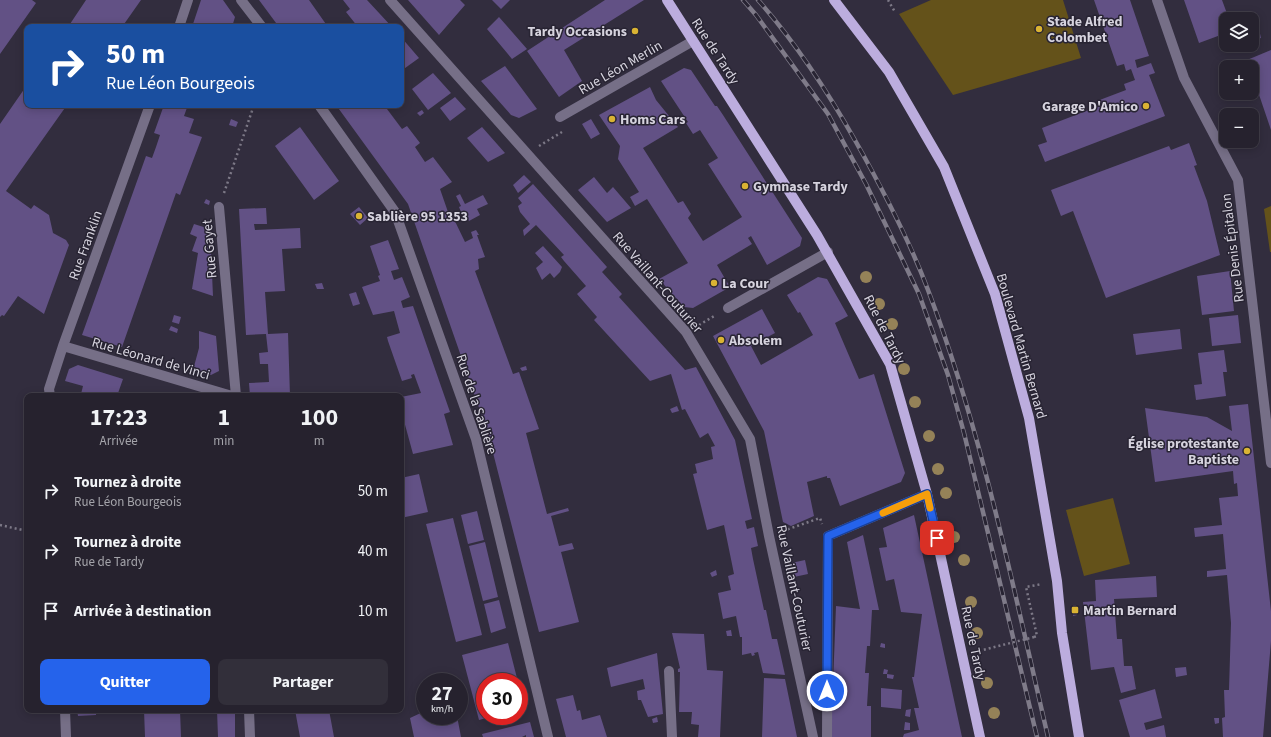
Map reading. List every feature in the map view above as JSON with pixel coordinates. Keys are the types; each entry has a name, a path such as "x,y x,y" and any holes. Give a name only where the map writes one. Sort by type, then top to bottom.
{"main road":[{"name":"Rue de Tardy","path":"667,0 828,252 890,364 927,494 980,737"},
{"name":"Boulevard Martin Bernard","path":"834,0 889,72 944,167 995,294 1029,418 1057,581 1062,633 1079,737"}],"street":[{"path":"179,24 188,0"},
{"path":"241,0 260,24"},
{"name":"Rue Vaillant-Couturier","path":"390,0 686,332 750,439 769,536 813,737"},
{"name":"Rue Denis Épitalon","path":"1157,0 1184,78 1238,180 1271,463"},
{"name":"Rue Léon Merlin","path":"560,117 693,41"},
{"name":"Rue Franklin","path":"50,393 63,346 149,108"},
{"name":"Rue de la Sablière","path":"320,108 395,212 476,439 548,737"},
{"name":"Rue Gayet","path":"219,207 236,393"},
{"path":"728,308 828,252"},
{"name":"Rue Léonard de Vinci","path":"63,346 222,393"},
{"path":"827,737 828,536 927,494"},
{"path":"669,671 672,737"},
{"path":"65,713 66,737"},
{"path":"249,713 250,737"}],"path":[{"path":"888,0 895,12"},
{"name":"Rue Gayet","path":"219,207 253,108"},
{"path":"540,145 554,137"},
{"path":"686,332 728,308"},
{"path":"791,529 820,518"},
{"path":"0,525 24,530"},
{"path":"978,651 1037,636 1026,587 1057,581"}],"shaded area":[{"path":"931,0 1063,0 1081,58 953,95 899,14"},
{"path":"1271,206 1271,252 1270,252 1264,209"},
{"path":"1113,498 1130,564 1084,576 1066,510"}],"building":[{"path":"0,0 32,0 36,3 0,54"},
{"path":"86,0 141,0 124,24 70,24"},
{"path":"201,0 223,0 235,17 233,24 193,24"},
{"path":"259,0 309,0 326,24 277,24"},
{"path":"343,0 367,0 389,24 356,24 346,12 350,9"},
{"path":"408,0 460,0 465,5 439,35"},
{"path":"492,0 510,0 501,9"},
{"path":"605,0 644,0 564,50 582,81 559,97 527,51"},
{"path":"1094,0 1130,0 1149,56 1135,60 1137,68 1151,63 1155,73 1149,75 1165,116 1045,162 1038,145 1047,142 1042,128 1099,106 1097,101 1126,90 1124,84 1135,80 1131,69 1126,71 1124,64 1117,66"},
{"path":"1184,0 1222,0 1226,12 1219,12 1219,36 1199,43"},
{"path":"499,17 527,49 512,59 487,29"},
{"path":"404,40 419,58 404,69"},
{"path":"1271,50 1271,130 1259,95 1259,60 1247,60"},
{"path":"505,66 537,109 519,118 511,115 481,81"},
{"path":"684,68 691,70 715,106 717,106 802,238 800,246 767,265 751,236 748,238 752,244 717,265 730,287 693,308 684,307 659,279 688,263 647,199 635,206 630,197 639,192 618,159 620,146 599,115 650,87 656,100 678,127 643,148 678,203 683,201 691,214 688,218 703,241 742,217 708,164 718,158 700,130 693,134 686,123 688,122 661,81"},
{"path":"433,73 451,93 428,110 412,89"},
{"path":"24,89 24,108 65,108 6,191 31,209 34,205 49,215 53,233 66,240 69,245 44,314 18,296 4,316 2,315 0,317 0,124"},
{"path":"455,97 466,109 450,121 440,108"},
{"path":"163,108 187,108 184,116 194,119 189,133 202,137 180,195 176,193 122,347 82,335 146,156 152,158 156,147 160,135 154,133"},
{"path":"338,108 386,108 402,129 407,126 420,143 415,147 425,162 433,157 452,182 440,189 448,212 450,211 465,242 473,238 471,232 476,230 479,235 477,235 485,257 478,259 479,269 475,271 513,374 519,372 539,429 526,433 547,514 568,508 569,511 551,516 559,546 572,543 574,549 561,552 579,622 539,632 492,445 408,204"},
{"path":"422,110 424,113 420,116 417,113"},
{"path":"231,119 238,122 236,127 229,125"},
{"path":"591,119 600,134 591,139 582,124"},
{"path":"300,127 339,181 314,200 275,146"},
{"path":"482,127 505,153 488,162 467,138"},
{"path":"1189,143 1197,165 1194,166 1207,201 1220,255 1106,298 1073,211 1061,216 1051,190 1169,146 1171,150"},
{"path":"524,175 531,182 518,193 513,185"},
{"path":"594,177 607,193 613,187 631,208 607,222 578,190"},
{"path":"533,184 607,267 602,272 622,294 619,297 685,370 696,367 735,440 752,519 745,521 747,529 754,527 758,546 751,548 753,559 772,639 777,639 785,675 763,673 758,652 754,653 755,655 752,656 751,653 742,655 742,637 740,637 736,616 723,619 718,593 731,590 728,576 734,574 724,525 707,530 693,474 697,473 695,464 713,459 711,447 715,446 708,433 700,438 685,409 682,410 671,374 650,381 594,320 597,317 577,294 586,286 561,257 564,255 536,225 524,236 523,230 530,224 520,212 518,206 522,203 518,198"},
{"path":"460,194 465,204 483,195 488,204 477,209 480,215 469,221 466,215 463,217 459,207 461,206 456,196"},
{"path":"206,199 210,201 209,205 204,203"},
{"name":"Sablière 95 1353","path":"359,207 368,218 360,225 350,214"},
{"path":"266,208 267,224 254,224 255,230 300,228 301,248 282,249 285,291 265,292 268,334 288,333 290,393 250,393 249,383 269,382 268,364 260,364 259,353 268,352 266,334 246,335 239,209"},
{"path":"194,224 210,229 213,296 192,289 198,253 192,251 197,237 190,234"},
{"path":"388,240 399,269 391,271 394,280 402,277 410,297 401,301 403,308 413,306 450,412 444,414 453,445 413,454 404,421 404,396 421,393 414,374 411,375 412,378 402,381 388,341 387,337 400,333 394,311 373,315 362,287 380,281 378,276 380,275 370,246"},
{"path":"543,246 562,267 560,272 554,278 550,273 542,280 536,268 543,262 535,253"},
{"path":"1230,271 1234,311 1202,315 1197,276"},
{"path":"818,277 827,279 848,316 835,323 859,379 874,374 905,473 901,482 840,506 830,478 827,478 827,476 807,482 814,516 791,526 783,522 764,431 713,336 762,309 775,333 751,346 761,365 813,335 800,312 798,313 787,295"},
{"path":"322,283 324,289 317,289 315,284"},
{"path":"356,292 360,304 353,306 349,294"},
{"path":"174,315 181,317 179,324 172,322"},
{"path":"1238,315 1241,343 1212,346 1209,318"},
{"path":"171,326 178,329 177,333 169,330"},
{"path":"1180,329 1182,349 1136,355 1133,334"},
{"path":"199,331 216,336 219,371 211,375 193,370 199,348"},
{"path":"1224,350 1227,372 1223,372 1226,396 1196,400 1194,385 1202,384 1198,353"},
{"path":"78,365 123,379 118,393 81,393 83,386 65,381 69,369"},
{"path":"526,366 527,370 522,371 520,368"},
{"path":"1248,404 1271,611 1271,641 1263,737 1223,737 1222,718 1225,717 1224,690 1229,690 1231,623 1227,575 1207,577 1207,571 1226,569 1223,534 1195,537 1194,528 1222,525 1219,498 1238,496 1237,483 1234,484 1233,471 1155,482 1145,408 1207,417 1232,431 1229,406"},
{"path":"677,406 679,411 672,413 670,409"},
{"path":"419,474 428,512 404,517 404,477"},
{"path":"477,511 484,540 468,544 461,515"},
{"path":"914,515 962,737 903,737 904,734 919,730 914,708 919,708 912,677 914,677 922,614 901,612 894,579 886,581 879,548 887,547 883,528"},
{"path":"453,518 482,635 456,642 426,524"},
{"path":"863,535 879,610 872,610 870,646 867,646 865,673 869,673 867,706 871,706 871,737 831,737 836,606 860,609 847,542"},
{"path":"485,542 498,597 483,601 469,546"},
{"path":"805,560 808,574 794,577 791,563"},
{"path":"716,570 717,575 712,577 710,573"},
{"path":"1156,576 1157,597 1114,599 1117,639 1122,639 1124,666 1132,666 1136,689 1121,693 1114,667 1091,670 1083,602 1096,601 1095,580"},
{"path":"499,600 506,628 491,633 484,604"},
{"path":"1073,605 1076,605 1077,615 1073,616"},
{"path":"731,630 732,636 727,636 726,631"},
{"path":"672,633 704,634 707,670 723,671 720,737 698,737 699,725 691,724 692,712 679,712 680,672 678,672 678,669 680,668"},
{"path":"508,643 516,673 476,673 476,709 468,673 467,673 462,655"},
{"path":"881,643 885,644 885,648 880,647"},
{"path":"657,653 663,714 648,717 641,700 638,700 637,691 645,689 643,679 611,687 607,668"},
{"path":"1186,667 1187,675 1176,677 1175,668"},
{"path":"884,669 888,670 887,674 883,674"},
{"path":"887,674 894,675 893,679 887,678"},
{"path":"764,678 785,679 797,737 762,737"},
{"path":"881,688 902,690 901,709 881,707"},
{"path":"1155,689 1162,718 1144,723 1146,730 1164,725 1166,737 1130,737 1119,700"},
{"path":"573,695 577,711 580,710 582,720 600,715 607,737 566,737 556,699"},
{"path":"911,709 910,717 905,716 906,710"},
{"path":"78,713 96,713 96,715 78,716"},
{"path":"144,713 180,713 181,737 145,737"},
{"path":"217,713 235,713 235,737 218,737"},
{"path":"296,713 330,713 334,737 300,737"},
{"path":"416,715 416,725 459,725 461,737 414,737 410,718"},
{"path":"657,717 658,722 653,723 652,719"},
{"path":"1214,718 1219,718 1219,723 1215,724"},
{"path":"528,722 530,722 534,737 526,737 526,735 522,737 483,737 482,734 518,725 528,725"},
{"path":"905,722 910,723 910,730 904,730"}],"railway":[{"path":"743,0 756,15 828,114 866,184 919,294 948,375 964,433 1037,737"},
{"path":"758,0 772,16 811,68 834,105 886,196 921,271 948,345 981,456 996,512 1048,737"}],"slow traffic":[{"path":"883,513 927,494 930,508"}],"place":[{"name":"Stade Alfred Colombet","path":"1039,29"},
{"name":"Tardy Occasions","path":"635,31"},
{"name":"Garage D'Amico","path":"1146,106"},
{"name":"Homs Cars","path":"612,119"},
{"name":"Gymnase Tardy","path":"745,186"},
{"name":"Sablière 95 1353","path":"359,216"},
{"name":"La Cour","path":"714,283"},
{"name":"Absolem","path":"721,340"},
{"name":"Église protestante Baptiste","path":"1247,451"},
{"name":"Martin Bernard","path":"1075,610"}],"route":[{"path":"827,691 828,536 927,494 937,538"}]}
